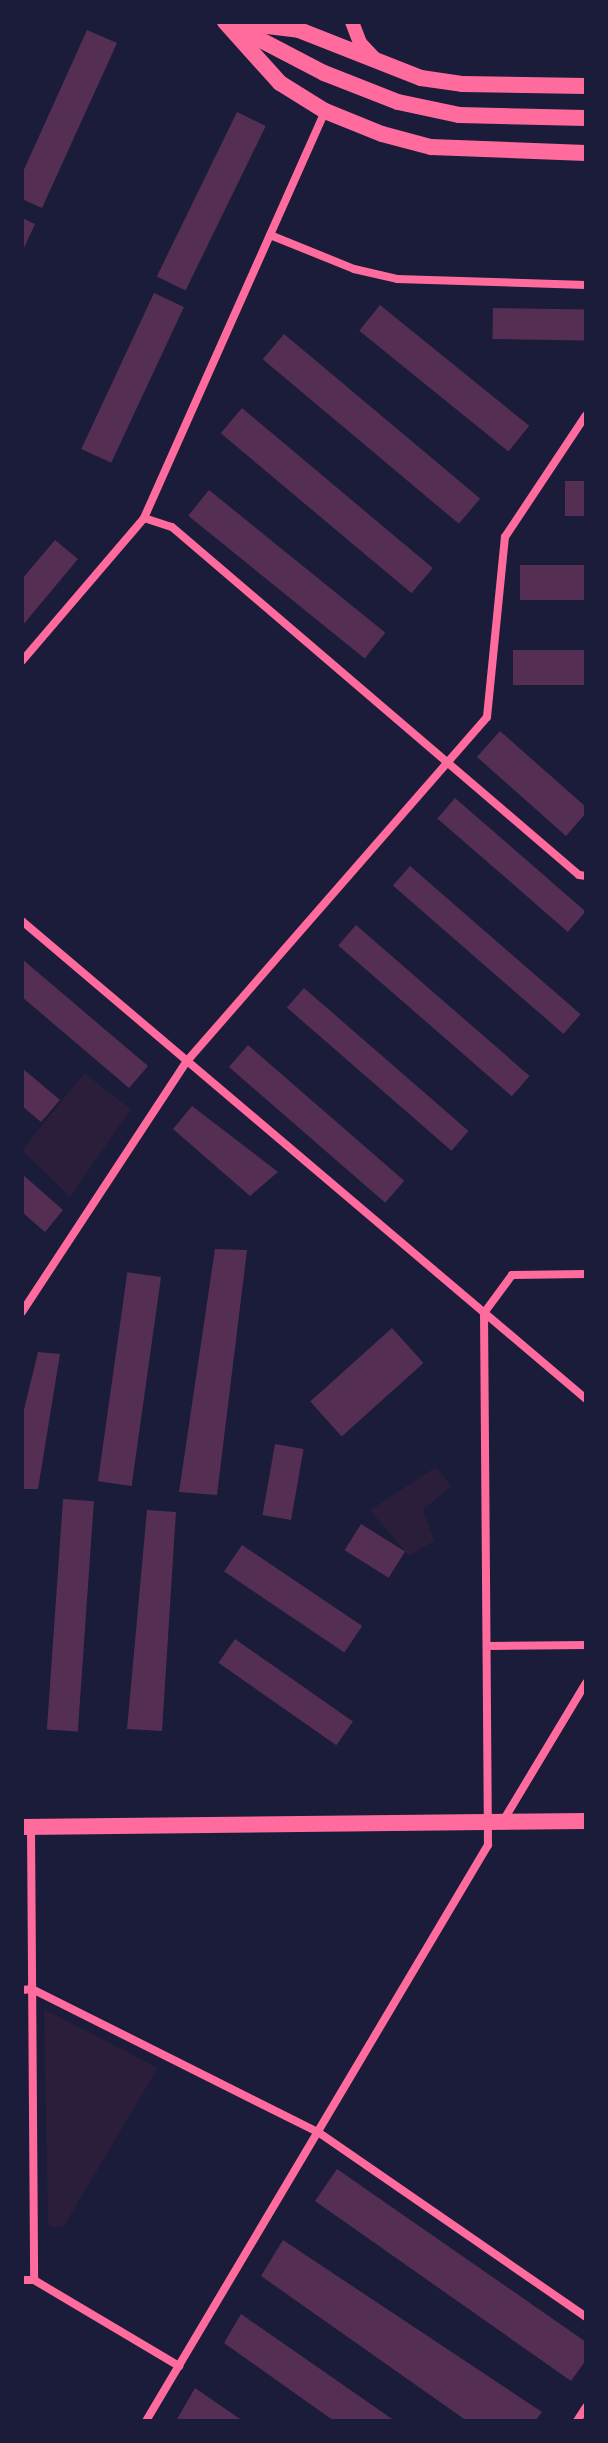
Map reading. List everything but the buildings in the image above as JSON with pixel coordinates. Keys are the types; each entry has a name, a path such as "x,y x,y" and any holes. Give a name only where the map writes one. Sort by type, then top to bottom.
{"main road":[{"path":"226,22 280,83 325,111 382,134 431,147 586,153"},
{"path":"226,22 324,73 398,102 459,115 586,118"},
{"path":"234,22 306,26 380,64 421,78 462,84 586,86"},
{"path":"26,1827 586,1821"}],"street":[{"path":"352,22 360,43 380,64"},
{"path":"22,661 144,518 325,111"},
{"path":"270,235 354,269 397,279 586,285"},
{"path":"22,1312 187,1061 487,717 505,537 586,415"},
{"path":"144,518 172,527 579,875 586,876"},
{"path":"22,921 586,1399"},
{"path":"495,1822 487,1646 484,1313 512,1275 586,1274"},
{"path":"571,1386 586,1386"},
{"path":"487,1646 586,1645"},
{"path":"146,2421 488,1845 495,1822 586,1683"},
{"path":"26,1827 32,1989 34,2280"},
{"path":"22,1990 32,1989 318,2132 586,2317"},
{"path":"22,2136 33,2136"},
{"path":"22,2280 34,2280 179,2366"},
{"path":"577,2421 586,2407"}],"shaded area":[{"path":"84,1073 131,1109 70,1197 22,1150"},
{"path":"436,1467 451,1486 423,1510 434,1541 409,1556 370,1510"},
{"path":"44,2009 158,2068 64,2226 53,2228 48,2224"}]}
